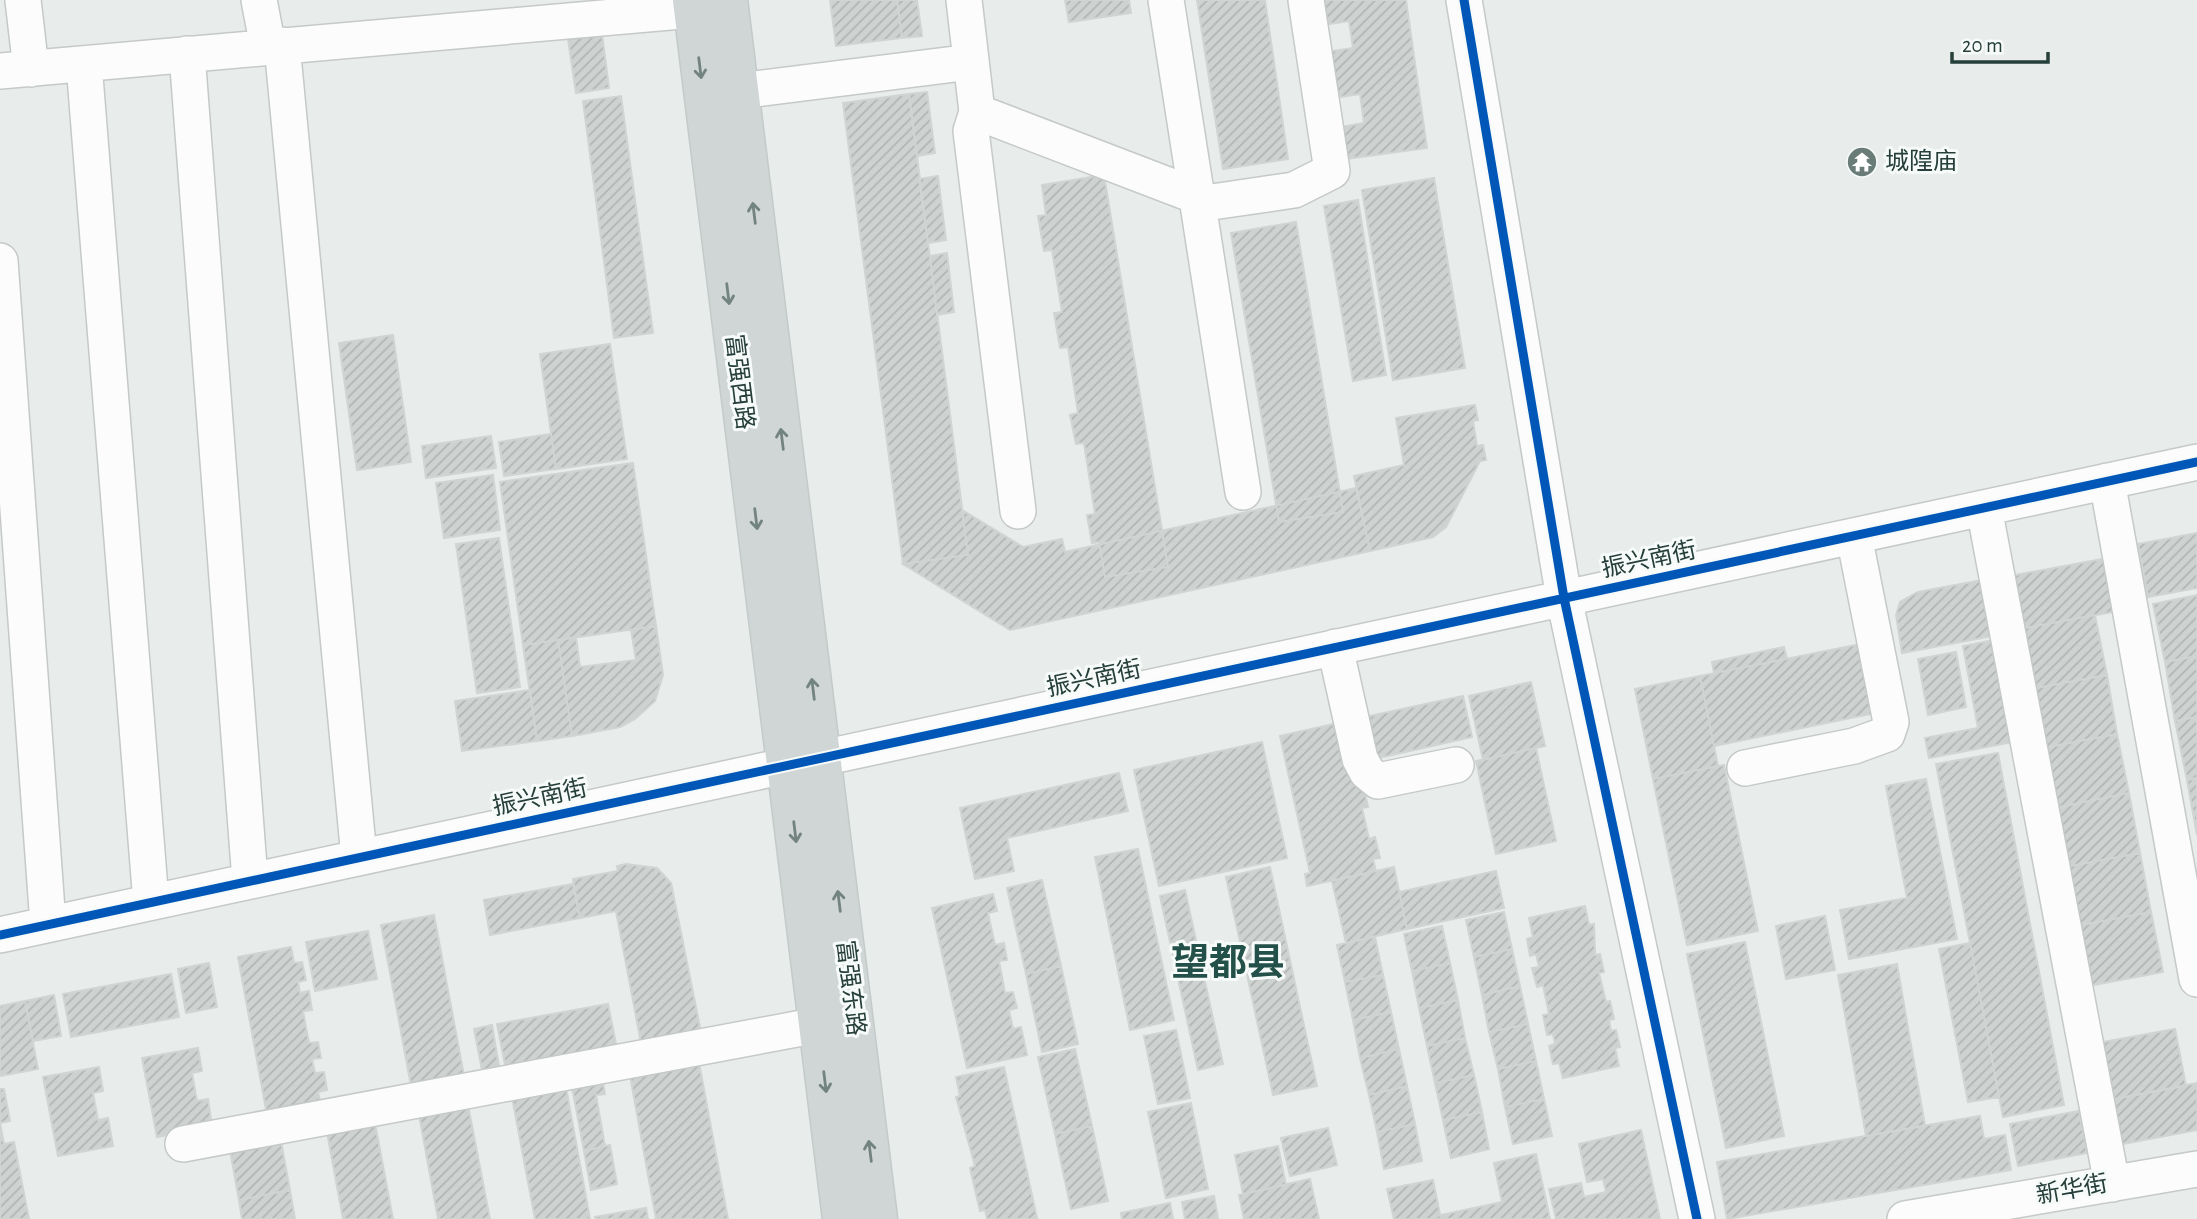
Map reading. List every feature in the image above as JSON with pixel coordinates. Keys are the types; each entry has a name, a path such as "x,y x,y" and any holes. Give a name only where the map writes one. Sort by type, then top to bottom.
{"main road":[{"name":"富强西路","path":"704,3 739,91 804,761"},
{"name":"富强西路","path":"704,3 804,761"},
{"name":"富强东路","path":"804,761 818,1026 842,1219"},
{"name":"富强东路","path":"804,761 878,1219"}],"street":[{"path":"23,0 15,70 704,3"},
{"path":"259,0 275,46 359,857"},
{"path":"964,0 977,111 971,131 1018,511"},
{"path":"1166,0 1243,492"},
{"path":"977,111 1212,202 1294,190 1332,171 1306,0"},
{"path":"1464,0 1564,598 1697,1219"},
{"path":"187,54 250,880"},
{"path":"739,91 971,62"},
{"path":"84,64 151,902"},
{"path":"0,261 48,924"},
{"name":"振兴南街","path":"0,935 2197,462"},
{"path":"2107,481 2197,979"},
{"path":"1984,508 2112,1184"},
{"path":"1745,768 1854,746 1887,734 1891,722 1854,536"},
{"path":"1335,647 1360,759 1367,772 1378,780 1456,765"},
{"path":"183,1144 818,1026"},
{"name":"新华街","path":"1905,1219 2197,1169"}],"building":[{"path":"830,0 897,0 902,38 836,46"},
{"path":"897,0 917,0 922,36 902,38"},
{"path":"1065,0 1129,0 1131,13 1069,22"},
{"path":"1197,0 1265,0 1288,159 1223,169"},
{"path":"1319,0 1406,0 1427,148 1345,159 1341,127 1364,123 1360,94 1333,98 1326,52 1353,48 1349,21 1322,25"},
{"path":"602,34 609,88 576,93 568,39"},
{"path":"927,92 935,153 917,156 909,94"},
{"path":"909,94 968,555 903,564 843,103"},
{"path":"621,96 653,333 614,338 583,101"},
{"path":"1104,175 1168,567 1105,577 1099,542 1092,543 1087,515 1095,514 1084,443 1076,444 1070,415 1078,413 1068,347 1060,348 1054,313 1062,312 1052,250 1044,251 1038,216 1046,215 1042,185"},
{"path":"938,176 946,240 928,243 919,179"},
{"path":"1434,178 1465,368 1393,380 1362,190"},
{"path":"1358,200 1386,375 1353,381 1324,206"},
{"path":"1296,222 1343,512 1279,522 1231,233"},
{"path":"947,253 954,312 937,315 930,256"},
{"path":"393,335 411,462 357,470 339,343"},
{"path":"610,344 627,459 556,469 540,354"},
{"path":"1475,405 1478,420 1473,421 1477,446 1483,445 1486,460 1480,461 1446,527 1433,537 1370,551 1354,476 1404,465 1396,418"},
{"path":"551,434 556,469 504,476 499,442"},
{"path":"491,436 496,468 426,478 422,446"},
{"path":"633,463 656,626 523,645 500,482"},
{"path":"493,475 500,530 444,538 436,483"},
{"path":"1356,488 1370,551 1010,630 903,564 968,555 962,510 1023,547 1062,539 1065,552"},
{"path":"2197,533 2197,588 2148,597 2138,544"},
{"path":"499,538 520,687 477,693 456,544"},
{"path":"2108,558 2118,611 2020,629 2010,576"},
{"path":"1988,579 1998,635 1902,653 1896,615 1900,602 1918,592"},
{"path":"2197,595 2197,656 2165,662 2153,604"},
{"path":"2095,615 2107,675 2031,689 2020,629"},
{"path":"656,626 663,675 655,701 635,719 620,727 572,736 558,640 576,637 580,667 636,660 631,630"},
{"path":"558,640 572,736 537,741 523,645"},
{"path":"1994,640 2013,742 1929,758 1925,738 1978,728 1963,646"},
{"path":"1866,643 1880,712 1714,746 1700,676"},
{"path":"1784,647 1787,659 1714,673 1712,662"},
{"path":"1956,652 1966,707 1928,715 1918,659"},
{"path":"2197,656 2197,717 2175,721 2165,662"},
{"path":"2107,675 2117,734 2043,748 2031,689"},
{"path":"1700,676 1718,766 1653,779 1635,689"},
{"path":"1531,682 1545,746 1483,760 1469,696"},
{"path":"530,690 537,741 462,751 455,701"},
{"path":"1463,696 1472,737 1374,759 1365,717"},
{"path":"2197,717 2197,778 2187,780 2175,721"},
{"path":"1343,722 1363,784 1368,807 1362,808 1369,839 1375,837 1380,858 1373,859 1376,871 1307,886 1305,874 1310,873 1280,736"},
{"path":"2117,734 2129,793 2054,808 2043,748"},
{"path":"1262,742 1287,858 1159,886 1134,770"},
{"path":"1536,748 1556,841 1496,854 1476,761"},
{"path":"1998,753 2064,1105 2003,1117 1936,764"},
{"path":"1724,765 1758,931 1687,945 1653,779"},
{"path":"1119,773 1128,811 1007,838 1014,871 975,879 960,808"},
{"path":"2197,778 2197,835 2187,780"},
{"path":"1926,779 1957,939 1849,959 1840,910 1907,898 1886,786"},
{"path":"2129,793 2140,853 2065,867 2054,808"},
{"path":"1138,849 1174,1020 1130,1030 1095,857"},
{"path":"2140,853 2151,912 2076,926 2065,867"},
{"path":"626,864 657,868 671,883 702,1037 642,1048 616,911 580,918 573,879 618,871 617,866"},
{"path":"1270,867 1317,1086 1273,1095 1226,877"},
{"path":"1394,867 1407,929 1346,943 1332,881"},
{"path":"1496,871 1504,908 1407,929 1399,892"},
{"path":"1042,880 1061,966 1026,974 1007,888"},
{"path":"573,884 580,918 490,935 484,900"},
{"path":"1185,890 1223,1064 1198,1070 1160,896"},
{"path":"993,894 997,911 988,913 995,945 1004,943 1007,960 999,961 1005,993 1013,992 1017,1008 1009,1010 1013,1029 1021,1027 1027,1055 967,1068 932,908"},
{"path":"1585,906 1589,925 1594,924 1595,955 1600,954 1604,972 1599,973 1606,1002 1610,1001 1614,1019 1609,1020 1611,1031 1616,1030 1620,1047 1615,1048 1619,1066 1563,1078 1559,1063 1553,1064 1549,1046 1555,1044 1553,1034 1547,1035 1543,1015 1549,1014 1543,985 1537,987 1532,968 1539,967 1536,954 1530,956 1527,939 1533,937 1529,918"},
{"path":"1504,912 1512,949 1474,957 1466,920"},
{"path":"2151,912 2163,972 2088,986 2076,926"},
{"path":"434,915 465,1081 412,1091 381,925"},
{"path":"1825,916 1835,970 1786,979 1776,926"},
{"path":"1442,926 1450,963 1412,971 1404,934"},
{"path":"368,931 377,979 315,991 306,942"},
{"path":"1375,937 1383,975 1345,982 1337,945"},
{"path":"1745,942 1784,1136 1726,1148 1687,954"},
{"path":"1970,943 1999,1097 1968,1102 1939,949"},
{"path":"291,947 294,963 302,962 306,980 298,982 300,993 309,991 312,1010 303,1011 309,1043 318,1042 321,1058 312,1059 315,1073 324,1072 327,1090 318,1092 321,1105 267,1115 238,957"},
{"path":"1512,949 1520,986 1482,995 1474,957"},
{"path":"209,963 217,1007 186,1013 178,969"},
{"path":"1450,963 1458,1000 1419,1008 1412,971"},
{"path":"1897,964 1925,1126 1866,1136 1838,975"},
{"path":"1061,966 1078,1044 1042,1052 1026,974"},
{"path":"171,974 179,1017 71,1037 63,994"},
{"path":"1383,975 1391,1012 1353,1020 1345,982"},
{"path":"1520,986 1528,1024 1489,1032 1482,995"},
{"path":"54,995 61,1036 33,1041 25,1001"},
{"path":"1458,1000 1465,1038 1427,1046 1419,1008"},
{"path":"25,1001 38,1069 0,1076 0,1006"},
{"path":"608,1004 618,1054 507,1075 497,1024"},
{"path":"1391,1012 1399,1049 1360,1058 1353,1020"},
{"path":"1528,1024 1536,1061 1498,1069 1489,1032"},
{"path":"492,1025 500,1072 483,1075 474,1029"},
{"path":"2175,1029 2186,1086 2114,1099 2103,1042"},
{"path":"1176,1030 1190,1098 1158,1104 1144,1036"},
{"path":"1465,1038 1474,1075 1435,1083 1427,1046"},
{"path":"198,1048 202,1071 192,1073 197,1101 208,1099 212,1126 157,1137 142,1058"},
{"path":"1075,1049 1092,1126 1055,1134 1038,1057"},
{"path":"1399,1049 1407,1086 1369,1095 1360,1058"},
{"path":"698,1057 728,1219 656,1219 629,1070"},
{"path":"1536,1061 1544,1099 1505,1107 1498,1069"},
{"path":"99,1067 103,1091 93,1093 98,1120 108,1118 113,1146 58,1156 43,1077"},
{"path":"1004,1067 1037,1218 1033,1219 987,1219 985,1210 980,1211 970,1168 975,1166 956,1097 960,1096 956,1077"},
{"path":"1474,1075 1482,1112 1443,1120 1435,1083"},
{"path":"602,1076 605,1094 596,1095 605,1146 584,1151 571,1082"},
{"path":"565,1082 590,1219 535,1219 511,1092"},
{"path":"2197,1083 2197,1130 2112,1146 2103,1101"},
{"path":"1407,1086 1415,1124 1377,1132 1369,1095"},
{"path":"0,1089 4,1089 10,1121 0,1123"},
{"path":"1544,1099 1552,1136 1513,1144 1505,1107"},
{"path":"467,1100 490,1219 438,1219 418,1109"},
{"path":"1191,1103 1208,1189 1166,1198 1148,1112"},
{"path":"2079,1111 2087,1153 2018,1166 2010,1124"},
{"path":"1482,1112 1489,1149 1451,1158 1443,1120"},
{"path":"1980,1116 1984,1139 2005,1135 2011,1170 1727,1219 1717,1162"},
{"path":"374,1118 393,1219 343,1219 326,1127"},
{"path":"0,1123 4,1144 14,1142 29,1219 0,1219"},
{"path":"1415,1124 1422,1161 1384,1169 1377,1132"},
{"path":"1092,1126 1108,1201 1071,1209 1055,1134"},
{"path":"1328,1128 1337,1165 1290,1176 1281,1138"},
{"path":"1641,1130 1660,1219 1556,1219 1549,1189 1581,1183 1584,1197 1606,1192 1603,1179 1587,1182 1579,1144"},
{"path":"280,1136 290,1190 239,1200 229,1145"},
{"path":"610,1145 617,1184 591,1190 584,1151"},
{"path":"1278,1146 1286,1185 1243,1194 1235,1155"},
{"path":"1536,1154 1550,1219 1441,1219 1441,1215 1502,1202 1494,1163"},
{"path":"1310,1179 1319,1219 1244,1219 1239,1195"},
{"path":"1433,1180 1441,1219 1394,1219 1387,1189"},
{"path":"290,1190 295,1219 242,1219 239,1200"},
{"path":"1214,1196 1218,1219 1185,1219 1182,1202"},
{"path":"1170,1203 1173,1219 1122,1219 1121,1213"},
{"path":"646,1208 648,1219 595,1217"}],"cycle path":[{"path":"1464,0 1564,598 1697,1219"},
{"path":"0,935 2197,462"}],"place":[{"name":"城隍庙","path":"1862,162"}],"district":[{"name":"望都县","path":"1228,964"}]}
